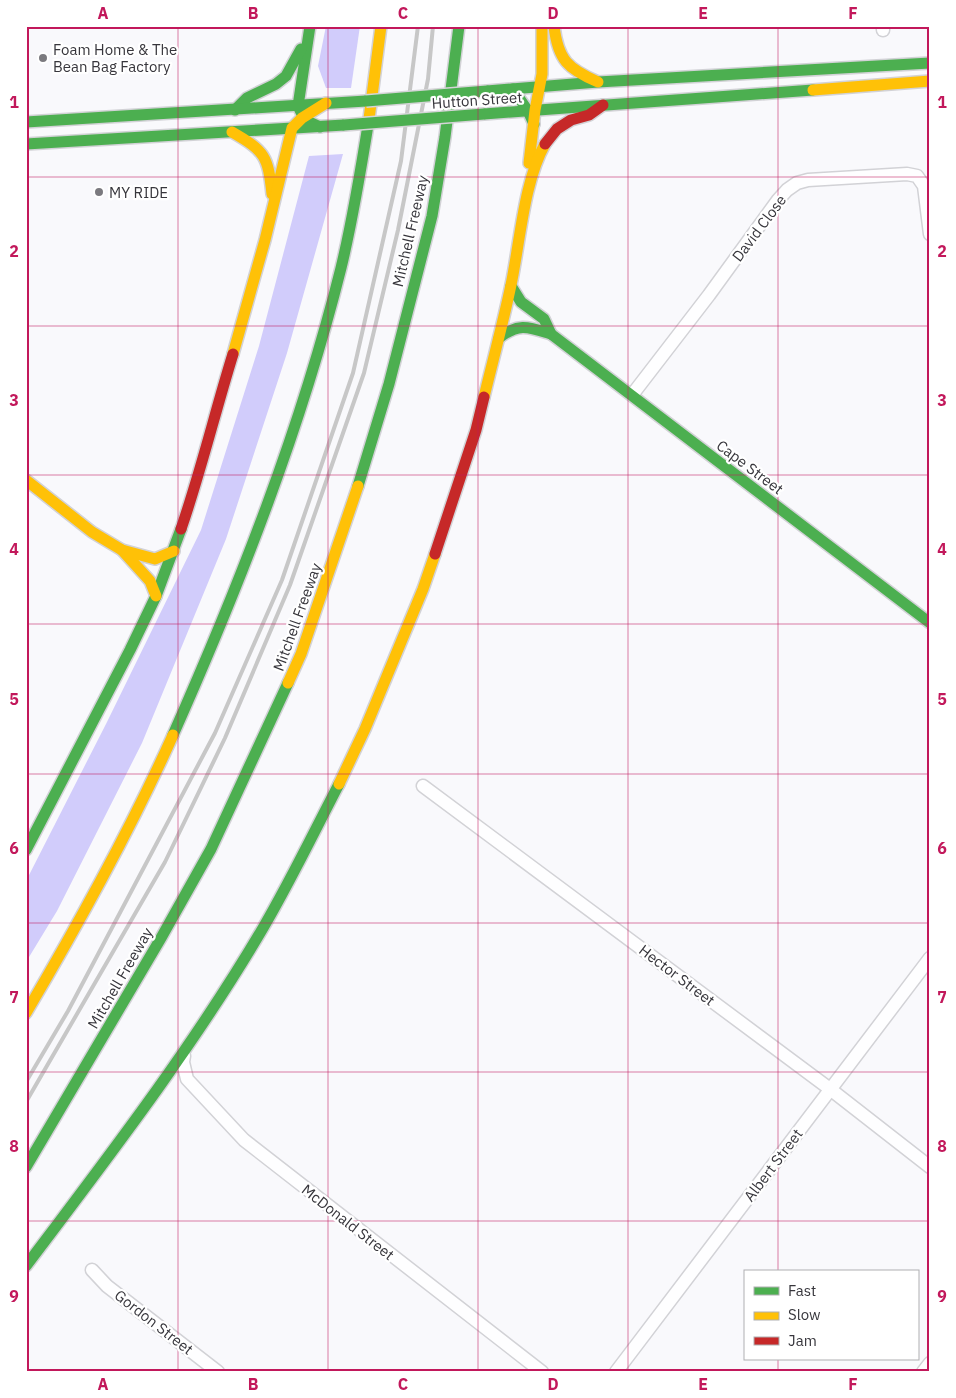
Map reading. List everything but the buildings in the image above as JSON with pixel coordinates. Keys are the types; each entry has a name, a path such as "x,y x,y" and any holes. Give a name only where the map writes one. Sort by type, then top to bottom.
{"main road":[{"path":"26,1013 81,918 159,762 231,599 262,516 311,370 340,268 358,186 381,26"},
{"name":"Mitchell Freeway","path":"26,1168 211,849 301,654 368,457 389,384 432,216 445,137 459,26"},
{"path":"529,109 539,87 542,74 542,26"},
{"path":"554,26 555,44 568,66 598,82"},
{"path":"26,850 130,650 156,596 174,551 196,486 273,208 291,132 309,30"},
{"path":"235,110 247,98 276,84 286,76 309,30"},
{"name":"Hutton Street","path":"26,122 296,106 598,82 930,62"},
{"name":"Hutton Street","path":"26,144 232,132 291,132 320,127 513,112 529,109 727,97 930,81"},
{"path":"514,89 529,109 534,124 528,168 530,184"},
{"path":"291,132 302,118 326,103"},
{"path":"26,1266 140,1115 185,1050 263,928 308,845 365,729 423,589 476,430 511,286 530,184 540,152 557,129 571,120 590,116 603,105"},
{"path":"296,106 307,123 320,127"},
{"path":"232,132 256,146 264,154 269,165 273,208"},
{"name":"Cape Street","path":"511,286 522,302 544,319 552,334"},
{"name":"Cape Street","path":"499,338 510,328 516,326 552,334 930,623"},
{"path":"26,480 92,532 122,550 155,559 174,551"},
{"path":"122,550 129,561 145,573 153,585 156,596"}],"street":[{"name":"David Close","path":"632,395 709,296 778,200 798,183 825,178 907,174 917,176 924,186 930,234"},
{"name":"Hector Street","path":"423,786 930,1166"},
{"name":"Albert Street","path":"616,1372 930,958"},
{"name":"McDonald Street","path":"185,1050 183,1062 187,1079 244,1140 542,1372"},
{"name":"Gordon Street","path":"92,1270 108,1286 218,1372"},
{"path":"923,1372 930,1364"}],"shaded area":[{"path":"326,26 360,26 351,88 326,88 318,66"},
{"path":"343,154 287,353 226,539 142,743 57,911 26,962 26,881 106,724 201,530 259,346 309,156"}],"railway":[{"path":"26,1082 68,1011 215,733 282,580 353,373 401,161 418,26"},
{"path":"26,1102 165,862 225,738 290,585 364,373 398,230 428,79 433,26"}],"traffic: fast":[{"path":"310,26 298,106 305,120 320,127"},
{"path":"358,486 389,384 432,216 445,137 459,26"},
{"path":"235,110 247,98 276,84 286,76 301,49"},
{"path":"487,91 598,82 930,63"},
{"path":"513,89 528,111 534,124"},
{"path":"484,114 813,90"},
{"path":"366,101 487,91"},
{"path":"26,122 366,101"},
{"path":"344,125 484,114"},
{"path":"173,735 245,563 288,446 307,387 341,268 369,119"},
{"path":"26,144 344,125"},
{"path":"511,286 521,302 544,319 551,334"},
{"path":"499,338 512,330 524,327 551,334 930,623"},
{"path":"26,850 130,650 156,596 181,529"},
{"path":"26,1167 161,938 211,849 288,683"},
{"path":"26,1266 88,1184 208,1016 273,911 339,784"}],"traffic: slow":[{"path":"369,119 381,26"},
{"path":"529,163 535,110 542,74 542,26"},
{"path":"554,26 558,47 566,62 579,73 598,82"},
{"path":"813,90 930,81"},
{"path":"233,354 265,240 292,128 302,118 326,103"},
{"path":"232,132 252,144 263,156 269,171 272,194"},
{"path":"484,397 511,285 527,194 538,159 545,144"},
{"path":"26,480 92,532 122,550 155,559 174,551"},
{"path":"288,683 301,654 358,486"},
{"path":"122,550 150,581 156,596"},
{"path":"339,784 365,729 423,589 435,554"},
{"path":"26,1013 103,876 157,771 173,735"}],"traffic: jam":[{"path":"545,144 557,129 571,120 589,115 603,105"},
{"path":"181,529 233,354"},
{"path":"435,554 476,430 484,397"}],"place":[{"name":"Foam Home & The Bean Bag Factory","path":"43,58"},
{"name":"MY RIDE","path":"99,192"}]}
